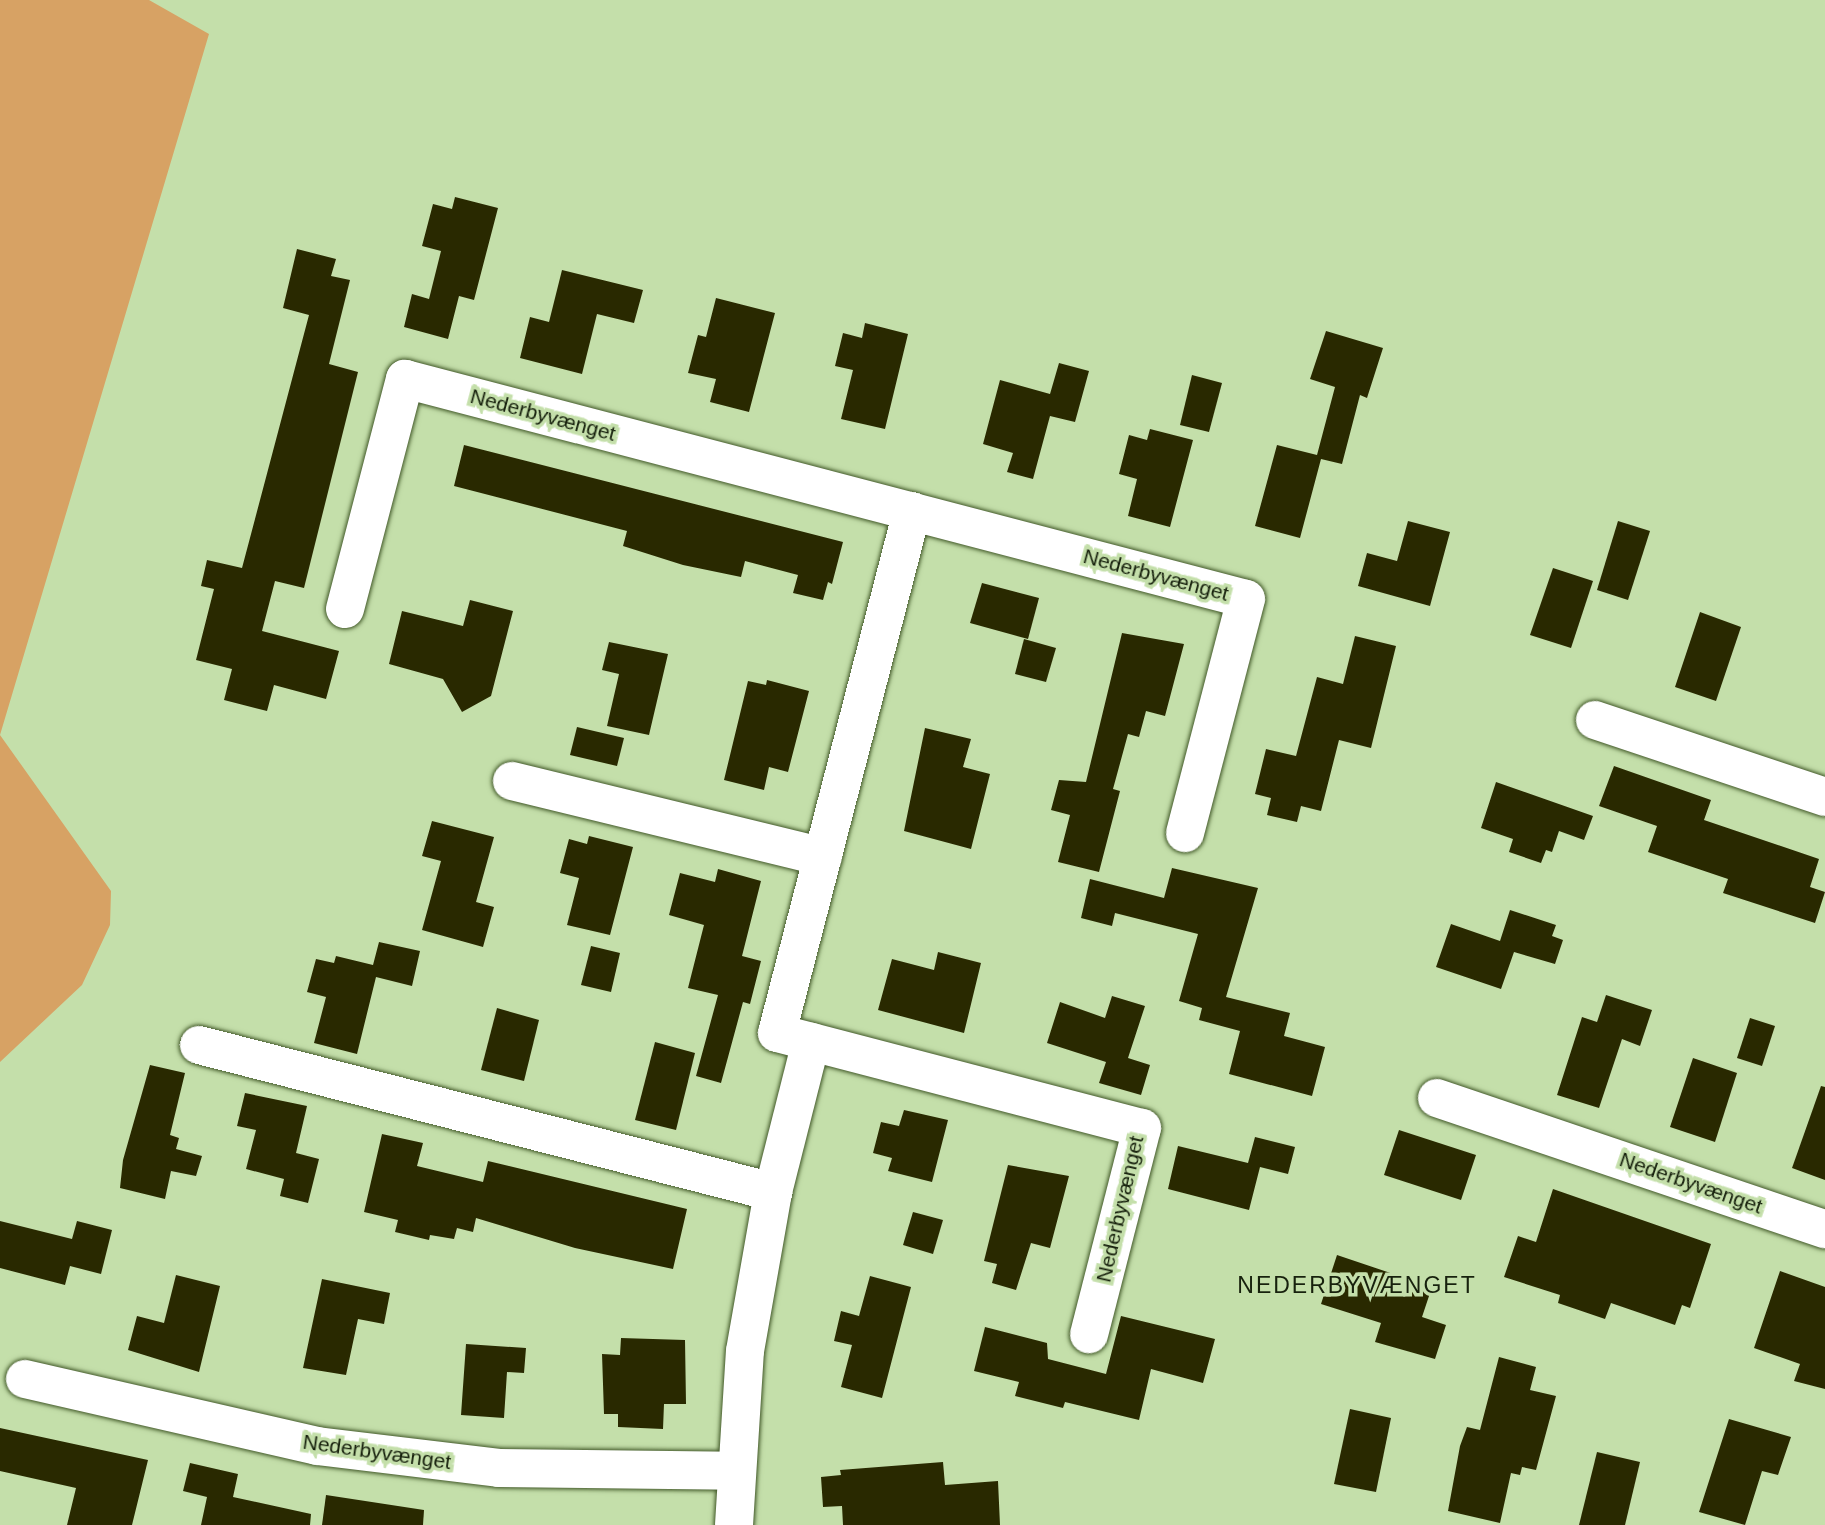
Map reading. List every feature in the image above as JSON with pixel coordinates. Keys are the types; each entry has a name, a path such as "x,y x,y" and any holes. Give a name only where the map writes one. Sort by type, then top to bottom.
{"street":[{"name":"Nederbyvænget","path":"345,609 405,379 1246,598 1185,833"},
{"name":"Nederbyvænget","path":"912,511 777,1033 1142,1128 1089,1334"},
{"path":"1595,720 1825,797"},
{"path":"512,781 823,857"},
{"path":"734,1525 734,1471 745,1352 773,1192 811,1042"},
{"path":"199,1045 773,1192"},
{"name":"Nederbyvænget","path":"1437,1098 1825,1229"},
{"name":"Nederbyvænget","path":"26,1379 317,1446 499,1468 734,1471"}],"shaded area":[{"path":"0,0 149,0 209,34 0,735"},
{"path":"0,735 111,891 110,925 82,985 0,1062"}],"building":[{"path":"455,197 498,208 474,300 459,296 448,339 404,327 412,294 429,299 441,251 422,246 433,204 452,209"},
{"path":"297,249 336,259 331,276 350,280 329,364 358,372 304,588 275,581 262,631 339,651 326,699 274,685 267,711 224,700 232,669 196,660 214,589 201,586 207,560 242,568 309,315 283,308"},
{"path":"562,270 643,290 634,323 597,314 582,374 520,358 530,317 549,322"},
{"path":"716,298 775,313 749,412 710,402 716,379 688,373 698,335 706,337"},
{"path":"865,323 908,334 885,429 841,419 853,370 835,366 843,333 862,338"},
{"path":"1326,331 1383,348 1367,398 1360,395 1342,464 1321,459 1300,538 1255,526 1277,445 1317,455 1335,387 1310,379"},
{"path":"1059,363 1089,371 1075,422 1050,416 1033,479 1007,472 1013,453 983,444 1000,380 1050,394"},
{"path":"1192,375 1222,383 1209,432 1180,425"},
{"path":"1150,429 1193,440 1170,527 1128,516 1137,479 1119,474 1129,435 1147,440"},
{"path":"464,445 843,542 832,584 828,582 823,600 793,593 798,575 745,561 741,577 683,565 623,546 627,531 454,486"},
{"path":"1408,521 1450,532 1430,606 1358,586 1367,553 1397,561"},
{"path":"1618,521 1650,531 1628,600 1597,590"},
{"path":"1553,568 1593,581 1571,648 1530,635"},
{"path":"982,583 1039,598 1028,639 970,623"},
{"path":"470,600 513,611 491,696 462,712 443,679 389,664 402,611 463,626"},
{"path":"1700,612 1741,627 1716,701 1675,687"},
{"path":"1122,633 1184,644 1165,716 1146,711 1139,737 1128,734 1113,789 1120,791 1099,872 1058,862 1070,815 1051,810 1059,780 1086,782"},
{"path":"1355,636 1396,646 1371,748 1339,740 1321,811 1301,806 1297,822 1267,815 1271,798 1255,794 1266,749 1296,756 1317,677 1343,684"},
{"path":"1024,639 1056,648 1046,682 1015,674"},
{"path":"609,642 668,654 649,735 607,726 619,674 602,670"},
{"path":"767,680 809,691 788,772 769,767 764,790 724,780 748,681 766,685"},
{"path":"577,727 624,738 617,766 570,755"},
{"path":"925,728 971,739 963,767 990,774 971,849 904,831"},
{"path":"1614,766 1711,800 1704,820 1819,859 1810,887 1825,892 1815,923 1723,893 1728,879 1648,852 1657,826 1599,806"},
{"path":"1496,782 1593,816 1584,840 1559,831 1552,852 1546,850 1541,863 1509,852 1513,839 1481,828"},
{"path":"432,821 494,837 476,902 494,907 483,947 422,930 441,861 422,856"},
{"path":"589,836 633,847 610,935 567,925 579,878 560,873 569,839 587,844"},
{"path":"1172,868 1258,888 1226,997 1290,1013 1284,1036 1325,1047 1312,1096 1229,1074 1240,1031 1199,1020 1202,1008 1179,1001 1198,934 1115,913 1112,926 1081,918 1090,879 1164,898"},
{"path":"718,869 761,881 742,956 761,961 750,1004 743,1002 721,1083 696,1076 718,995 688,988 704,925 669,915 680,873 715,882"},
{"path":"1510,910 1556,925 1552,936 1563,940 1555,964 1514,952 1501,989 1436,967 1451,924 1500,941"},
{"path":"379,942 420,951 412,986 376,977 357,1054 314,1043 326,997 307,992 316,959 334,963 336,956 373,965"},
{"path":"591,946 620,953 611,992 581,985"},
{"path":"938,952 981,963 964,1033 878,1010 892,959 934,970"},
{"path":"1606,995 1652,1010 1640,1046 1622,1039 1599,1108 1557,1095 1582,1017 1597,1022"},
{"path":"1112,996 1145,1006 1128,1058 1150,1065 1141,1095 1099,1083 1106,1062 1047,1043 1060,1002 1105,1018"},
{"path":"497,1008 539,1020 524,1081 481,1070"},
{"path":"1750,1018 1775,1026 1762,1066 1737,1058"},
{"path":"655,1042 695,1053 676,1130 635,1120"},
{"path":"1693,1058 1737,1073 1715,1142 1670,1127"},
{"path":"150,1065 185,1073 170,1135 179,1138 176,1149 202,1156 196,1176 171,1171 165,1199 120,1188 123,1160"},
{"path":"1821,1086 1825,1087 1825,1180 1792,1168"},
{"path":"245,1093 307,1106 296,1153 319,1159 308,1203 280,1196 284,1179 246,1169 256,1130 237,1126"},
{"path":"904,1110 948,1120 932,1182 888,1171 892,1158 873,1153 881,1122 899,1126"},
{"path":"1399,1130 1476,1155 1461,1200 1384,1175"},
{"path":"382,1134 423,1143 417,1166 483,1182 488,1161 687,1209 673,1269 575,1248 476,1218 473,1232 457,1228 454,1239 430,1235 429,1240 395,1232 398,1220 364,1212"},
{"path":"1255,1137 1295,1147 1288,1174 1260,1167 1249,1210 1168,1189 1178,1146 1248,1163"},
{"path":"1008,1165 1069,1176 1050,1248 1031,1243 1016,1290 992,1283 997,1264 984,1261"},
{"path":"1553,1189 1711,1244 1690,1308 1682,1305 1675,1325 1611,1303 1605,1319 1558,1303 1560,1295 1504,1277 1518,1236 1536,1242"},
{"path":"913,1212 943,1220 933,1254 903,1245"},
{"path":"0,1221 72,1239 77,1221 112,1230 101,1274 70,1266 65,1285 0,1268"},
{"path":"1337,1255 1432,1287 1422,1317 1446,1325 1435,1359 1375,1342 1381,1323 1321,1304"},
{"path":"1780,1271 1825,1287 1825,1389 1794,1381 1800,1364 1754,1348"},
{"path":"176,1275 220,1286 199,1372 128,1350 137,1316 164,1323"},
{"path":"870,1276 911,1287 882,1398 841,1387 852,1345 834,1341 841,1311 859,1316"},
{"path":"322,1279 390,1293 384,1324 358,1319 346,1375 303,1368"},
{"path":"1121,1316 1215,1339 1203,1383 1151,1369 1139,1420 1065,1402 1063,1408 1015,1396 1019,1382 974,1371 985,1327 1047,1343 1048,1359 1106,1374"},
{"path":"621,1338 685,1340 686,1404 664,1404 663,1429 618,1427 618,1414 604,1414 602,1354 620,1355"},
{"path":"466,1344 526,1348 524,1373 507,1372 504,1418 461,1415"},
{"path":"1499,1357 1536,1367 1530,1390 1556,1396 1536,1470 1522,1467 1520,1475 1511,1473 1500,1523 1448,1511 1460,1446 1467,1427 1480,1430"},
{"path":"1350,1409 1391,1418 1376,1492 1334,1484"},
{"path":"1729,1419 1791,1437 1778,1475 1762,1471 1745,1525 1699,1512"},
{"path":"0,1428 148,1460 132,1525 67,1525 76,1488 0,1471"},
{"path":"1597,1452 1640,1462 1625,1525 1579,1525"},
{"path":"943,1462 945,1485 998,1481 1000,1525 843,1525 842,1506 823,1507 821,1477 841,1475 840,1470"},
{"path":"190,1463 238,1474 233,1497 311,1514 310,1525 201,1525 207,1497 183,1491"},
{"path":"326,1495 424,1510 423,1525 322,1525"}],"district":[{"name":"NEDERBYVÆNGET","path":"1357,1285"}]}
